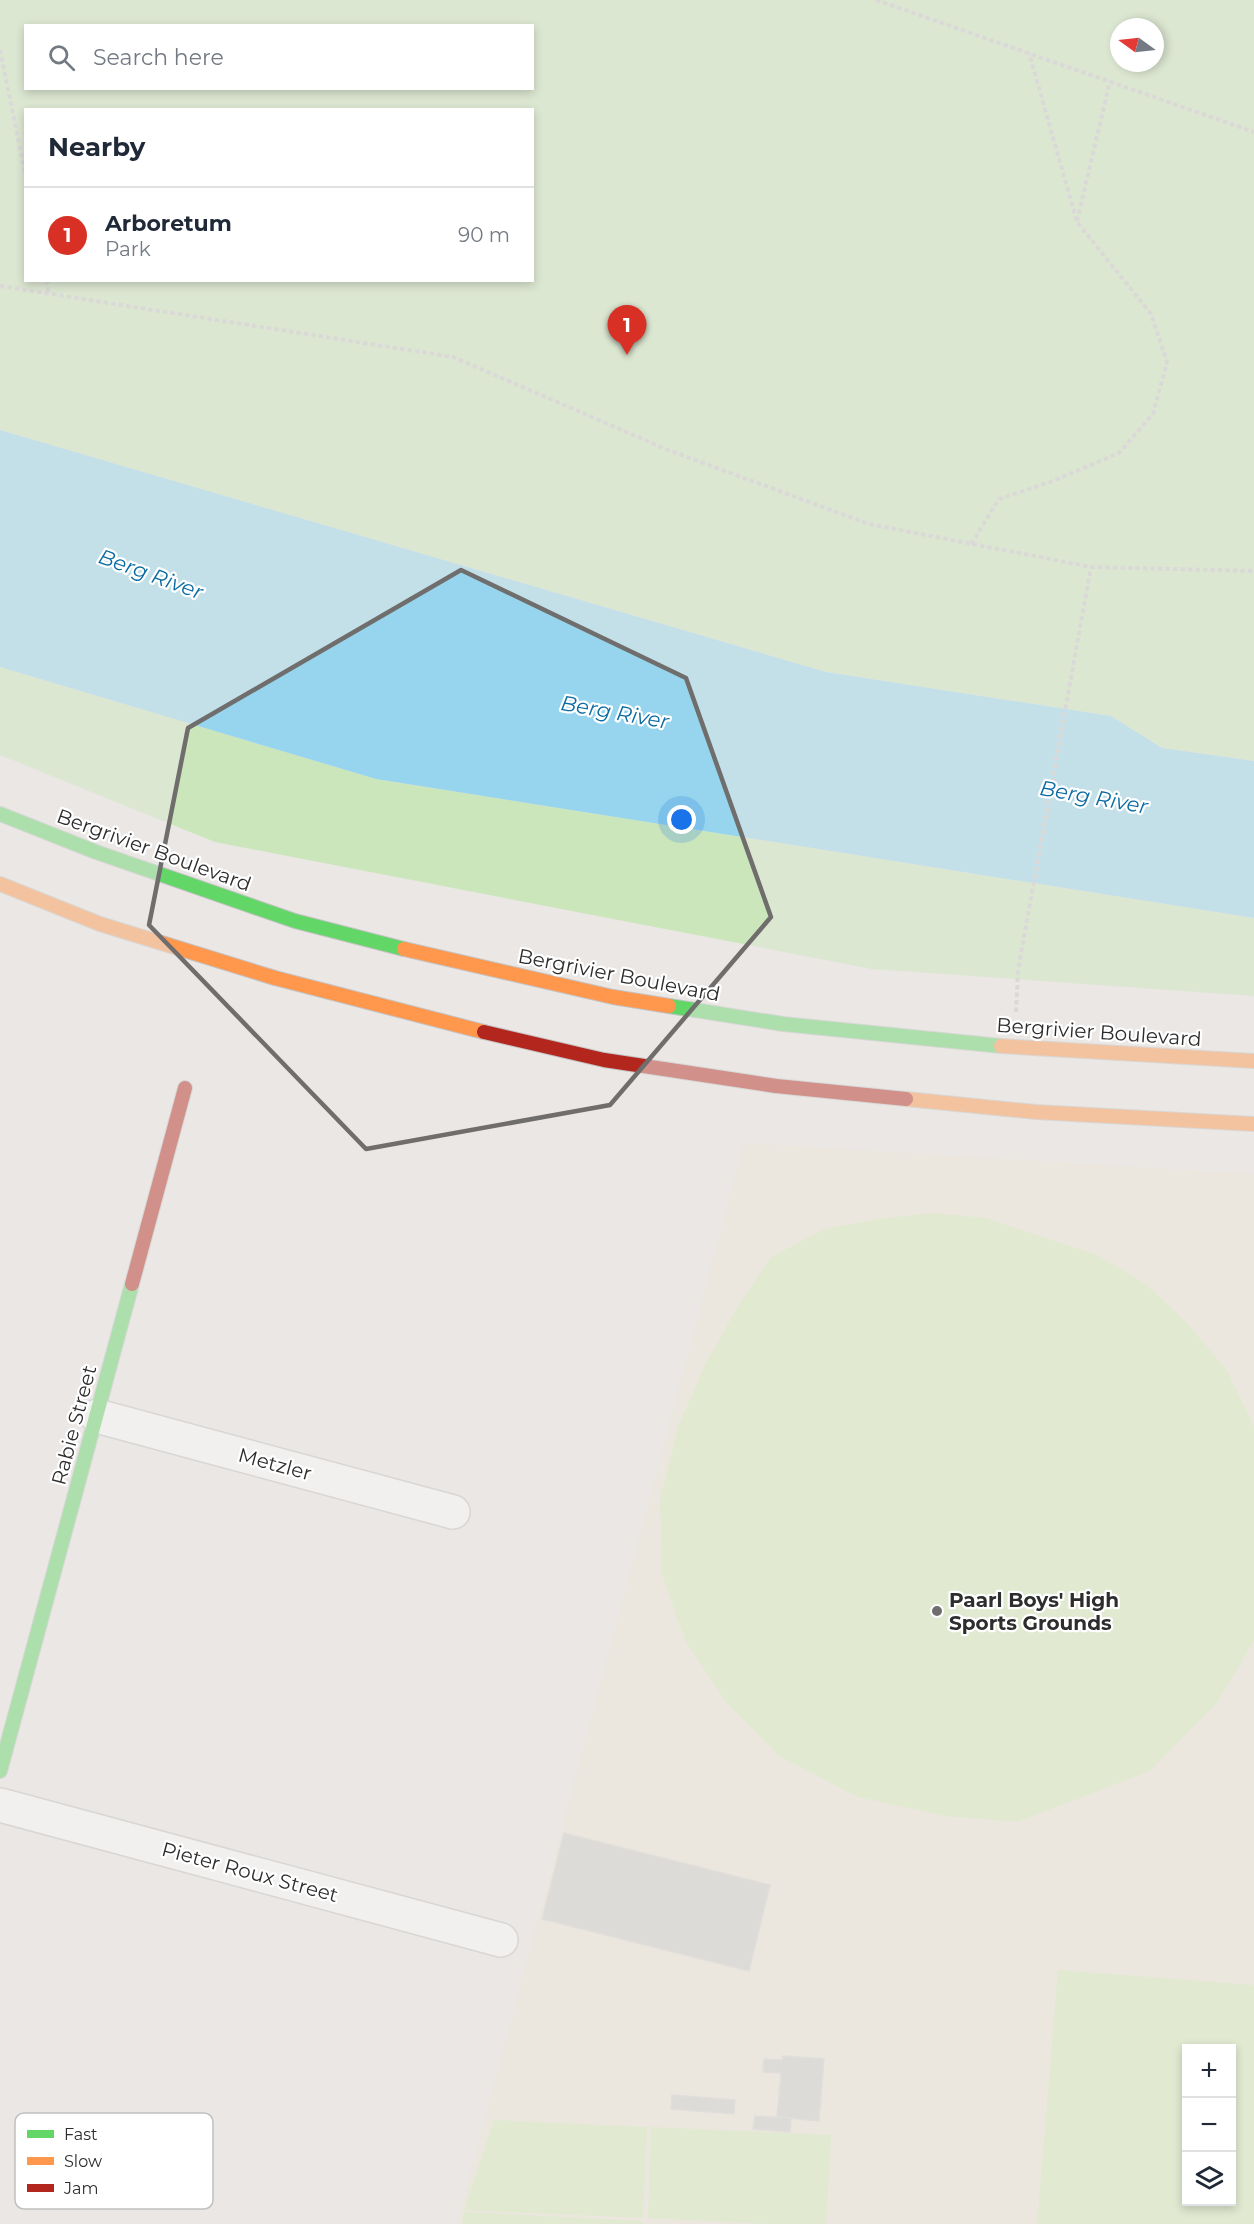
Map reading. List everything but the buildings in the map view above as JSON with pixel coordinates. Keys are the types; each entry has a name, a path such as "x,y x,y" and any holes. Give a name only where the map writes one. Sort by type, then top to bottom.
{"street":[{"name":"Bergrivier Boulevard","path":"0,814 96,852 295,921 452,961 613,996 783,1024 1014,1047 1254,1061"},
{"path":"0,884 100,924 275,978 441,1022 604,1060 776,1086 1036,1112 1254,1124"},
{"name":"Rabie Street","path":"0,1771 185,1088"},
{"name":"Metzler","path":"97,1416 453,1512"},
{"name":"Pieter Roux Street","path":"0,1805 501,1940"}],"path":[{"path":"876,0 1254,132"},
{"path":"0,50 24,168"},
{"path":"971,544 999,499 1053,481 1119,453 1153,414 1167,362 1151,314 1077,222 1029,53"},
{"path":"1077,222 1110,81"},
{"path":"46,282 49,294"},
{"path":"0,286 453,357 668,450 870,524 1091,567 1254,571"},
{"path":"1014,1047 1018,970 1091,567"}],"highlighted area":[{"path":"461,570 686,678 771,917 610,1105 366,1149 149,925 188,728"}],"shaded area":[{"name":"Paarl Boys' High Sports Grounds","path":"744,1143 1254,1174 1254,2224 457,2224"}],"green space":[{"path":"0,0 1254,0 1254,761 1162,748 1111,716 826,672 0,430"},
{"path":"0,667 376,779 1254,918 1254,996 872,969 215,842 0,755"},
{"path":"933,1213 985,1218 1095,1254 1147,1285 1187,1323 1226,1369 1254,1426 1254,1641 1217,1703 1150,1771 1017,1822 945,1816 858,1797 779,1756 725,1701 685,1640 662,1574 660,1501 678,1427 706,1363 737,1308 771,1257 825,1229 879,1219"},
{"path":"1058,1970 1254,1985 1254,2224 1037,2224"},
{"path":"494,2120 647,2127 643,2218 464,2210"},
{"path":"651,2127 831,2135 826,2224 771,2224 648,2218"},
{"path":"463,2212 642,2221 642,2224 462,2224"}],"water":[{"name":"Berg River","path":"0,430 826,672 1111,716 1162,748 1254,761 1254,918 376,779 0,667"}],"traffic: fast":[{"path":"0,814 96,852 295,921 404,949"},
{"path":"669,1006 783,1024 1001,1046"},
{"path":"0,1771 132,1284"}],"traffic: slow":[{"path":"0,884 100,924 275,978 484,1032"},
{"path":"404,949 613,997 669,1006"},
{"path":"1001,1046 1254,1061"},
{"path":"906,1099 1036,1112 1254,1124"}],"traffic: jam":[{"path":"484,1032 604,1060 776,1086 906,1099"},
{"path":"132,1284 185,1088"}],"place":[{"name":"Arboretum","path":"627,355"},
{"name":"Paarl Boys' High Sports Grounds","path":"937,1611"}]}
